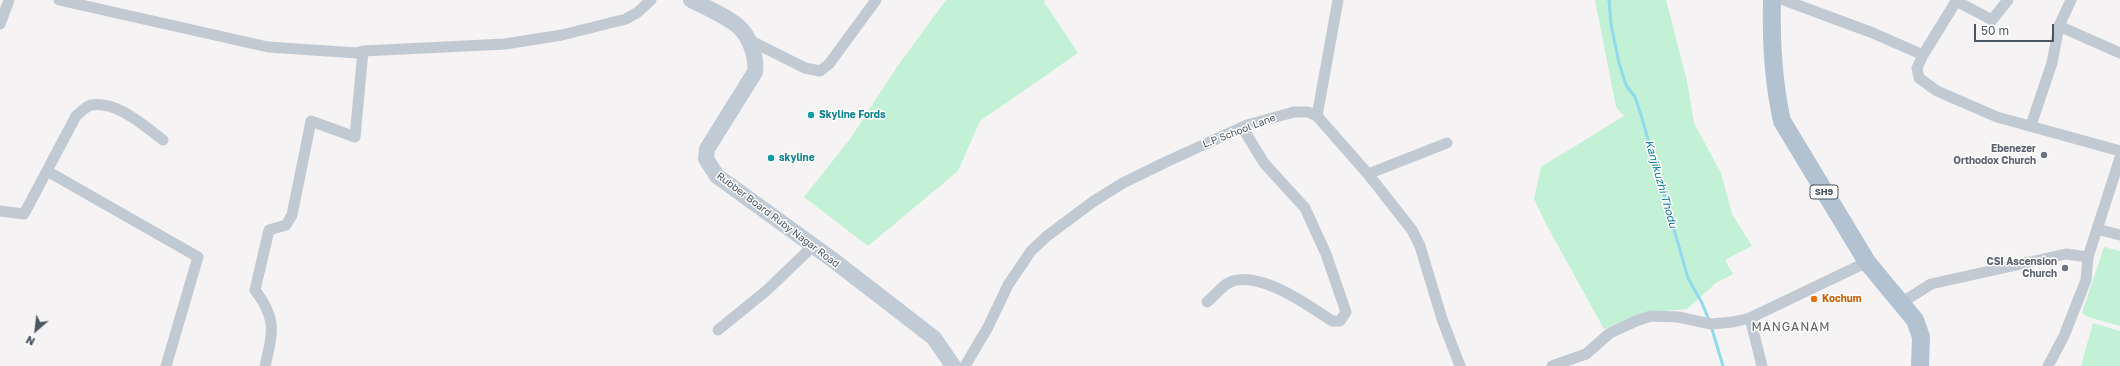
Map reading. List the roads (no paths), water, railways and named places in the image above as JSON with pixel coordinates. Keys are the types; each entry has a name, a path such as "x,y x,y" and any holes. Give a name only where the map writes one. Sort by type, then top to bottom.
{"main road":[{"name":"Rubber Board Ruby Nagar Road","path":"690,0 740,27 757,62 755,72 707,149 706,159 717,176 812,247 833,260 934,338 953,366"},
{"name":"SH9","path":"1772,0 1776,95 1782,120 1867,262 1915,320 1921,337 1920,366"}],"street":[{"path":"0,24 9,0"},
{"path":"59,0 268,47 357,53 362,51 505,44 562,35 626,19 638,12 651,0"},
{"path":"747,39 806,68 820,71 829,64 876,0"},
{"path":"1338,0 1316,116 1368,174 1403,217 1420,246 1442,320 1460,366"},
{"path":"1784,0 1873,33 1923,55"},
{"path":"2008,0 1992,20 1960,2 1955,3 1923,55 1917,68 1919,78 1937,91 1997,117 2120,150"},
{"path":"2031,125 2052,63 2059,26 2071,0"},
{"path":"2059,26 2120,53"},
{"path":"265,366 272,335 271,315 266,304 256,290 269,230 286,225 292,215 310,121 355,137 362,51"},
{"path":"0,211 24,214 76,116 90,106 108,106 127,115 163,140"},
{"name":"L.P School Lane","path":"965,366 1020,266 1047,236 1094,201 1123,183 1242,127 1271,117 1294,112 1308,112 1316,116"},
{"path":"1207,302 1226,284 1244,279 1270,284 1332,321 1340,321 1346,312 1326,254 1305,208 1264,163 1242,127"},
{"path":"1368,174 1447,143"},
{"path":"2048,366 2064,336 2086,280 2088,257 2120,158"},
{"path":"48,171 198,257 166,366"},
{"path":"2097,229 2120,235"},
{"path":"718,330 766,291 812,247"},
{"path":"1901,303 1931,284 2066,254 2088,257"},
{"path":"1552,366 1586,354 1610,333 1651,316 1678,317 1710,324 1733,322 1750,318 1867,262"},
{"path":"1750,318 1762,366"}],"waterway":[{"name":"Kanjikuzhi Thodu","path":"1609,0 1611,24 1619,63 1626,85 1635,97 1641,115 1688,278 1702,303 1709,320"},
{"name":"Kanjikuzhi Thodu","path":"1711,326 1723,366"}],"place":[{"name":"Skyline Fords","path":"811,115"},
{"name":"Ebenezer Orthodox Church","path":"2044,155"},
{"name":"skyline","path":"771,158"},
{"name":"CSI Ascension Church","path":"2065,268"},
{"name":"Kochum","path":"1814,299"}],"district":[{"name":"MANGANAM","path":"1791,327"}]}
